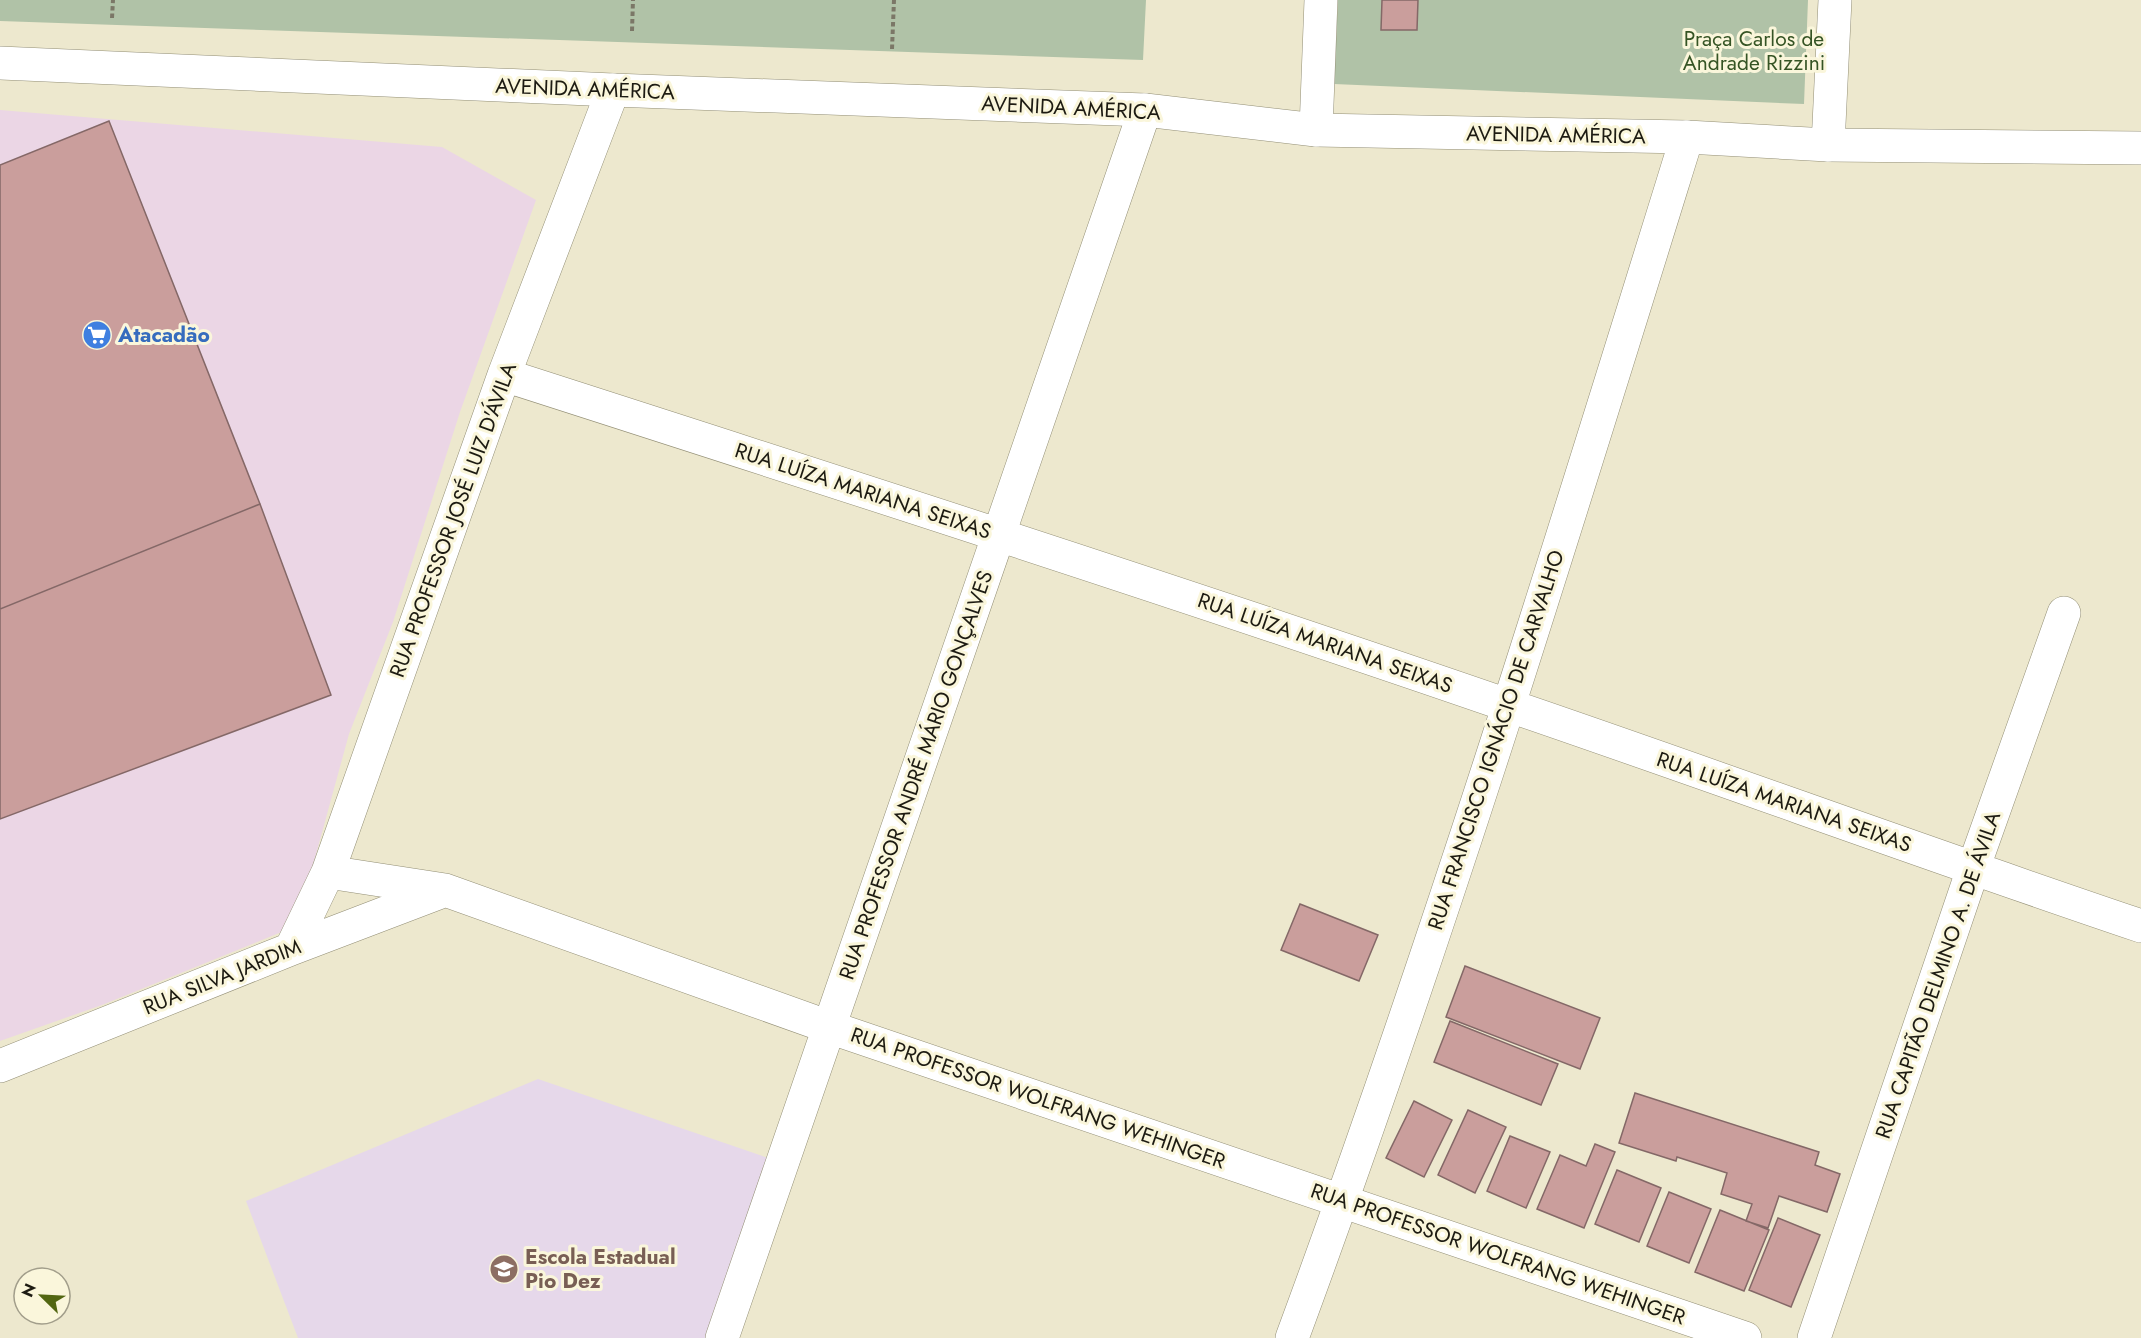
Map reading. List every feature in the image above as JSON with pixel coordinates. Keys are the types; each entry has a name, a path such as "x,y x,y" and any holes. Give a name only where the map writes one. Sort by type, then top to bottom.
{"street":[{"path":"1316,130 1322,0"},
{"path":"1828,145 1835,0"},
{"name":"AVENIDA AMÉRICA","path":"0,63 613,90 1145,110 1316,130 1687,138 1828,145 2141,148"},
{"name":"RUA PROFESSOR JOSÉ LUIZ D'ÁVILA","path":"291,949 328,872 504,375 613,90"},
{"name":"RUA PROFESSOR ANDRÉ MÁRIO GONÇALVES","path":"722,1338 1145,110"},
{"name":"RUA FRANCISCO IGNÁCIO DE CARVALHO","path":"1292,1338 1343,1202 1510,705 1687,138"},
{"name":"RUA LUÍZA MARIANA SEIXAS","path":"504,375 999,534 1510,705 2141,926"},
{"name":"RUA CAPITÃO DELMINO A. DE ÁVILA","path":"1814,1338 1973,869 2064,613"},
{"name":"RUA PROFESSOR WOLFRANG WEHINGER","path":"328,872 445,890 829,1027 1745,1338"},
{"name":"RUA SILVA JARDIM","path":"0,1066 445,890"}],"path":[{"path":"112,18 113,0"},
{"path":"632,31 633,0"},
{"path":"892,49 894,0"}],"shaded area":[{"path":"0,110 442,147 536,200 460,412 393,622 349,734 301,909 284,931 102,1005 0,1041"},
{"name":"Escola Estadual Pio Dez","path":"538,1079 774,1160 712,1338 298,1338 246,1201"}],"green space":[{"path":"0,0 1146,0 1143,60 0,21"},
{"name":"Praça Carlos de Andrade Rizzini","path":"1338,0 1808,0 1804,104 1334,84"}],"building":[{"path":"1382,0 1418,0 1417,30 1381,30"},
{"name":"Atacadão","path":"109,121 260,504 0,609 0,165"},
{"path":"260,504 331,695 0,819 0,609"},
{"path":"1300,904 1378,935 1359,981 1281,950"},
{"path":"1465,966 1600,1018 1580,1069 1446,1017"},
{"path":"1450,1021 1558,1064 1541,1105 1434,1062"},
{"path":"1635,1093 1819,1152 1815,1165 1840,1174 1827,1212 1779,1196 1768,1228 1746,1221 1752,1204 1721,1194 1727,1173 1677,1157 1676,1161 1619,1143"},
{"path":"1414,1101 1452,1120 1424,1177 1386,1158"},
{"path":"1468,1110 1506,1127 1475,1193 1438,1175"},
{"path":"1510,1136 1550,1152 1526,1208 1487,1191"},
{"path":"1595,1144 1615,1152 1584,1228 1537,1209 1560,1155 1586,1166"},
{"path":"1617,1170 1661,1188 1639,1242 1595,1224"},
{"path":"1669,1192 1711,1209 1689,1263 1647,1246"},
{"path":"1720,1210 1769,1230 1744,1291 1695,1272"},
{"path":"1778,1218 1820,1235 1791,1307 1749,1290"}],"place":[{"name":"Atacadão","path":"97,335"},
{"name":"Escola Estadual Pio Dez","path":"504,1269"}]}
